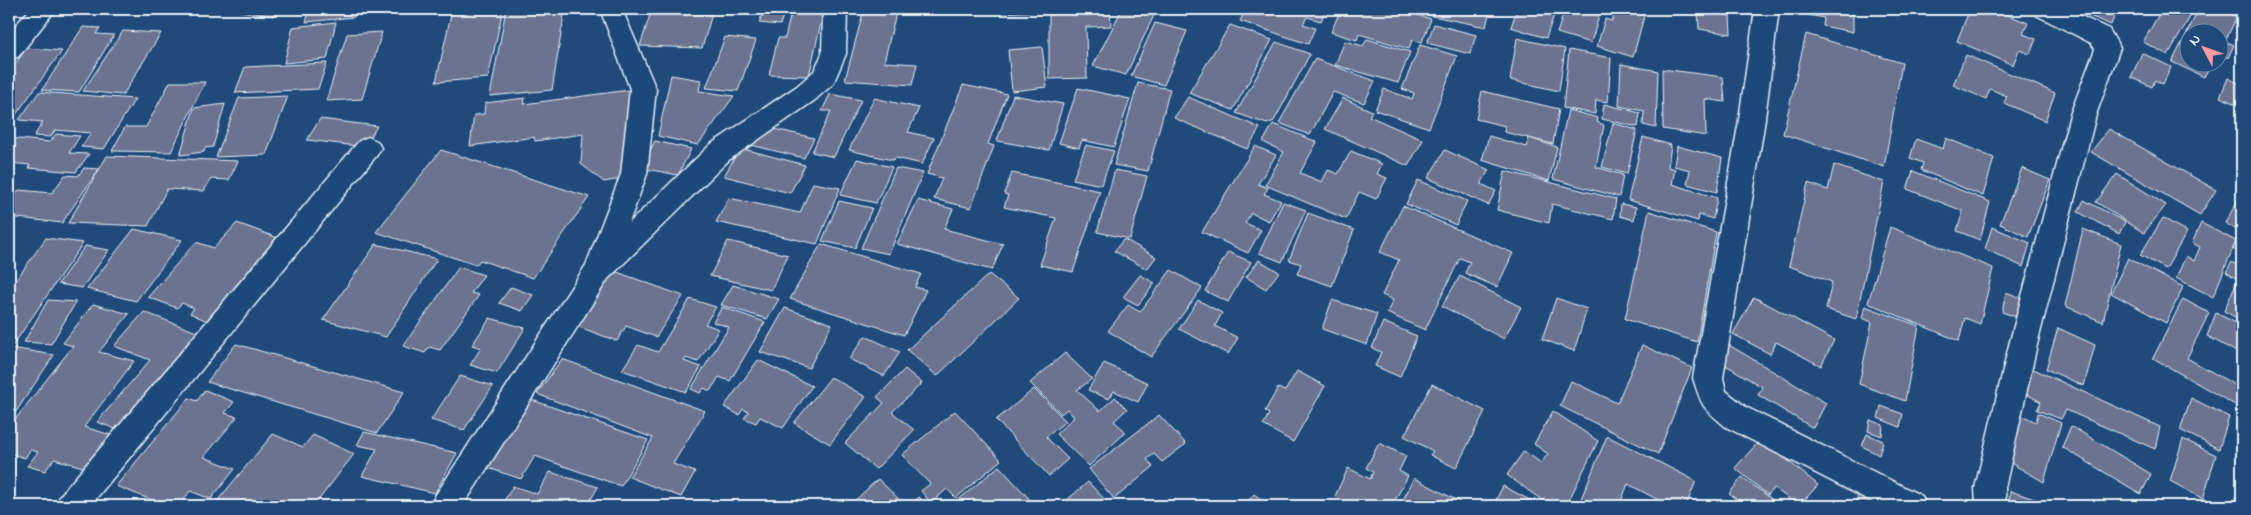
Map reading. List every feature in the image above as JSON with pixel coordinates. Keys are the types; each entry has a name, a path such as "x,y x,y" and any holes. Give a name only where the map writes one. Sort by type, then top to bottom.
{"street":[{"path":"9,50 44,9"},
{"path":"446,506 598,272 720,152 806,93 824,77 834,54 835,9"},
{"path":"1767,9 1751,126 1708,378 1714,399 1736,417 1911,506"},
{"path":"1991,506 1990,488 2023,345 2083,115 2108,48 2100,36 2045,9"},
{"path":"598,272 634,174 643,89 611,10"},
{"path":"71,506 368,148"}],"building":[{"path":"227,9 278,9 273,16"},
{"path":"310,9 355,9 354,17 306,22"},
{"path":"358,9 400,9 400,11 356,15"},
{"path":"503,9 488,78 436,82 452,10"},
{"path":"506,9 565,9 552,90 490,96"},
{"path":"764,9 785,9 780,25 759,23"},
{"path":"803,9 824,9 809,76 769,75 778,38 785,38 791,13 802,13"},
{"path":"864,9 897,9 884,62 917,64 912,85 845,80"},
{"path":"993,9 1051,9 1051,11 993,13"},
{"path":"1055,9 1110,9 1111,26 1086,27 1087,78 1049,79 1049,15 1055,15"},
{"path":"1122,9 1140,9 1155,13 1126,75 1093,66"},
{"path":"1173,9 1205,9 1204,14"},
{"path":"1246,9 1326,9 1321,21 1307,17 1303,24 1315,28 1308,44 1240,21"},
{"path":"1341,9 1397,9 1431,19 1422,42 1412,40 1409,49 1359,34 1357,40 1331,32"},
{"path":"1430,9 1490,9 1486,27 1428,15"},
{"path":"1517,9 1556,9 1546,38 1511,27"},
{"path":"1565,9 1601,9 1591,43 1557,33"},
{"path":"1610,9 1646,9 1633,57 1597,46 1605,19 1612,21 1615,10"},
{"path":"1789,9 1853,9 1853,32 1823,26 1824,18 1789,11"},
{"path":"1970,9 1993,9 2028,23 2023,34 2036,39 2030,54 2019,50 2013,65 1957,41"},
{"path":"2079,9 2117,9 2111,25 2078,11"},
{"path":"2162,9 2172,9 2190,17 2187,22 2178,22 2178,38 2168,55 2143,42"},
{"path":"2199,9 2220,9 2237,17 2228,35 2228,22 2192,22"},
{"path":"1698,11 1730,16 1731,34 1699,29"},
{"path":"651,12 712,14 702,48 640,46"},
{"path":"336,22 327,59 284,63 293,27"},
{"path":"1155,23 1187,31 1164,85 1131,76"},
{"path":"1434,24 1476,35 1470,54 1427,43"},
{"path":"1230,25 1272,40 1233,110 1189,93"},
{"path":"83,27 100,28 96,34 114,35 79,92 42,90"},
{"path":"123,31 161,33 123,95 83,91"},
{"path":"382,32 362,99 326,101 347,34"},
{"path":"1806,34 1902,63 1884,167 1783,134"},
{"path":"725,37 756,40 738,91 706,88"},
{"path":"1517,38 1565,49 1559,91 1510,80"},
{"path":"1367,39 1410,52 1398,83 1335,65 1345,41 1363,46"},
{"path":"1276,42 1310,54 1274,121 1267,124 1236,113"},
{"path":"2228,42 2234,45 2228,58"},
{"path":"1420,45 1457,56 1429,128 1375,110 1384,89 1412,99 1414,93 1402,89"},
{"path":"1042,47 1047,87 1012,91 1008,50"},
{"path":"27,48 62,51 9,124 9,72"},
{"path":"1569,50 1611,58 1608,102 1596,100 1595,114 1563,108"},
{"path":"2178,50 2178,65 2172,62"},
{"path":"2142,53 2171,67 2163,84 2155,80 2152,87 2131,77"},
{"path":"1966,55 2055,93 2045,121 2004,103 2007,96 1990,89 1986,99 1953,85"},
{"path":"1315,59 1375,81 1364,103 1333,92 1310,135 1279,123"},
{"path":"327,63 318,89 235,93 245,67"},
{"path":"1621,64 1658,71 1656,128 1643,125 1644,111 1619,106"},
{"path":"1662,69 1723,77 1725,102 1705,99 1706,136 1663,129"},
{"path":"2193,72 2207,72 2204,77"},
{"path":"671,75 701,80 699,91 734,96 698,145 658,136"},
{"path":"2228,78 2242,85 2242,107 2220,97"},
{"path":"170,82 205,82 171,152 112,151 125,127 146,127"},
{"path":"1138,83 1170,89 1148,171 1114,165"},
{"path":"963,85 1007,94 988,144 994,146 971,208 934,199 942,178 927,174"},
{"path":"1078,88 1130,99 1114,147 1082,140 1079,148 1059,143"},
{"path":"629,90 626,178 604,182 581,164 583,134 535,141 534,137 470,146 474,115 484,114 485,103 525,98 524,104"},
{"path":"1482,91 1559,109 1553,144 1504,132 1505,126 1476,119"},
{"path":"39,92 135,99 104,149 81,147 91,133 55,130 51,137 34,136 43,122 19,120"},
{"path":"830,94 861,100 834,157 812,152 831,111 822,111"},
{"path":"1013,95 1063,104 1049,150 997,141"},
{"path":"288,96 266,155 216,157 239,98"},
{"path":"1188,97 1260,128 1247,149 1174,118"},
{"path":"874,98 919,108 908,132 934,138 922,164 896,158 892,160 849,150"},
{"path":"1343,98 1372,111 1369,116 1423,140 1408,166 1325,129"},
{"path":"225,104 213,147 205,148 204,152 180,155 194,108"},
{"path":"1604,104 1640,113 1638,127 1602,119"},
{"path":"1568,110 1598,118 1597,122 1604,125 1596,167 1623,175 1619,197 1553,179"},
{"path":"320,119 377,126 365,147 307,140"},
{"path":"1613,123 1637,130 1627,174 1602,167"},
{"path":"1273,124 1317,142 1300,173 1322,182 1328,170 1338,174 1351,151 1382,164 1377,174 1387,178 1376,199 1359,192 1346,219 1265,185 1284,152 1263,142"},
{"path":"761,126 814,138 804,158 751,145"},
{"path":"2109,129 2216,190 2200,215 2091,152"},
{"path":"56,134 80,136 69,153 89,154 76,172 28,168 30,165 9,163 9,138 50,142"},
{"path":"1489,136 1527,147 1529,138 1557,147 1549,181 1482,160"},
{"path":"1643,137 1671,145 1668,167 1675,169 1672,184 1717,198 1713,219 1699,215 1698,221 1628,200"},
{"path":"1946,138 1994,158 1983,196 1921,170 1923,163 1910,158 1916,139 1943,149"},
{"path":"655,141 691,149 678,175 641,168"},
{"path":"1086,145 1114,151 1101,185 1073,179"},
{"path":"1255,146 1276,155 1258,184 1268,188 1264,194 1281,201 1269,221 1251,213 1245,223 1261,230 1248,253 1202,232"},
{"path":"1677,146 1722,158 1717,192 1687,184 1690,170 1674,166"},
{"path":"740,148 805,165 790,193 724,176"},
{"path":"441,150 589,197 533,278 480,260 476,265 376,232"},
{"path":"1445,150 1489,170 1481,184 1496,191 1488,205 1428,178"},
{"path":"107,156 238,161 229,180 211,179 204,191 167,189 148,226 68,223"},
{"path":"857,159 892,167 876,203 840,195"},
{"path":"1834,165 1884,182 1856,319 1826,309 1832,282 1789,266 1808,183 1828,190"},
{"path":"84,168 99,169 62,223 9,217 9,204 19,190 52,193 65,175 78,176"},
{"path":"896,168 923,173 889,254 861,248"},
{"path":"2022,168 2050,180 2028,237 2000,224"},
{"path":"1115,170 1147,176 1130,239 1097,232"},
{"path":"1505,171 1616,199 1613,219 1552,204 1549,223 1497,210"},
{"path":"1913,171 1990,202 1980,240 1957,231 1963,211 1907,189"},
{"path":"1012,173 1100,191 1073,272 1040,265 1056,218 1004,207 1008,195 1004,194"},
{"path":"2117,174 2166,205 2144,233 2096,202"},
{"path":"1418,180 1467,201 1456,225 1406,204"},
{"path":"813,183 840,188 817,244 716,222 729,198 800,213"},
{"path":"2242,193 2242,233 2225,223"},
{"path":"918,200 953,209 944,229 1003,244 992,270 897,244"},
{"path":"2084,200 2125,222 2119,234 2078,212"},
{"path":"839,201 872,208 855,248 822,241"},
{"path":"1283,202 1306,210 1282,262 1259,253"},
{"path":"1621,204 1636,207 1634,220 1620,216"},
{"path":"1403,206 1513,253 1497,287 1465,273 1470,262 1460,258 1425,330 1387,313 1393,300 1382,295 1399,260 1380,252"},
{"path":"1649,211 1716,232 1697,342 1625,319"},
{"path":"1308,213 1354,230 1332,286 1297,274 1301,264 1289,260"},
{"path":"2163,218 2187,232 2166,269 2140,255"},
{"path":"237,223 278,238 207,321 190,313 194,308 182,303 177,308 148,297 196,242 214,248"},
{"path":"2201,223 2236,241 2213,297 2176,278 2186,256 2194,261 2200,247 2192,243"},
{"path":"1890,227 1993,268 1980,324 1965,318 1959,341 1868,303"},
{"path":"1992,227 2030,243 2023,267 1985,249"},
{"path":"134,229 182,240 136,301 87,289"},
{"path":"2083,229 2121,244 2103,322 2065,306"},
{"path":"2239,235 2242,236 2242,254 2233,249"},
{"path":"46,238 83,243 11,348 54,355 9,422 9,290"},
{"path":"1124,239 1156,257 1147,269 1114,251"},
{"path":"728,241 788,255 771,290 710,276"},
{"path":"376,244 437,259 386,337 323,320"},
{"path":"821,244 921,274 915,287 926,290 904,335 790,299"},
{"path":"85,246 109,250 82,288 58,284"},
{"path":"1228,252 1251,262 1228,302 1205,291"},
{"path":"2128,258 2183,287 2166,323 2111,293"},
{"path":"1259,260 1279,272 1266,289 1246,277"},
{"path":"2232,262 2242,269 2242,282 2226,272"},
{"path":"459,267 484,275 471,293 479,295 440,350 429,347 425,353 403,346"},
{"path":"1171,270 1202,288 1151,357 1108,331 1128,305 1140,312"},
{"path":"614,271 683,296 656,337 626,326 617,341 576,326"},
{"path":"989,274 1019,298 937,376 907,350"},
{"path":"1140,275 1155,283 1138,305 1123,297"},
{"path":"1460,276 1521,307 1504,339 1442,306"},
{"path":"2236,283 2242,286 2242,321 2224,311"},
{"path":"733,285 779,299 767,319 721,305"},
{"path":"511,287 533,295 522,311 499,303"},
{"path":"2006,292 2021,298 2016,317 2002,312"},
{"path":"1754,297 1834,340 1821,366 1776,342 1770,354 1733,334"},
{"path":"1556,298 1587,309 1574,351 1542,339"},
{"path":"690,299 716,307 705,324 719,329 698,362 686,358 684,361 701,367 686,392 622,370 638,345 658,352"},
{"path":"2183,299 2209,313 2187,358 2242,389 2242,409 2153,358"},
{"path":"48,300 76,302 51,344 24,342"},
{"path":"1198,300 1222,313 1215,326 1238,338 1228,354 1179,329"},
{"path":"1332,300 1377,314 1367,345 1322,329"},
{"path":"93,304 129,314 99,352 134,361 84,427 118,437 94,470 54,459 45,471 27,466 38,452 30,450 25,458 9,453 9,427 73,346 63,343"},
{"path":"1865,306 1919,326 1905,401 1859,384 1872,322 1862,318"},
{"path":"722,307 765,322 730,381 719,377 710,391 704,388 700,393 691,389 729,327 713,322"},
{"path":"785,308 832,324 809,368 760,352"},
{"path":"144,312 207,336 126,433 97,422 150,360 114,346"},
{"path":"2216,313 2242,326 2242,355 2207,336"},
{"path":"490,318 525,328 497,373 470,365 481,348 472,345"},
{"path":"1383,322 1417,336 1400,377 1375,366 1381,352 1372,348"},
{"path":"2058,328 2095,345 2084,386 2046,369"},
{"path":"865,336 900,352 884,376 849,359"},
{"path":"236,344 404,392 377,433 207,382"},
{"path":"1642,345 1692,368 1658,454 1560,406 1571,381 1617,403"},
{"path":"1729,345 1826,403 1813,428 1758,395 1762,387 1719,361"},
{"path":"1065,353 1092,379 1077,390 1100,411 1115,397 1127,409 1114,421 1126,432 1089,466 1056,434 1074,417 1067,409 1061,414 1030,383"},
{"path":"562,359 705,411 673,464 695,472 681,497 629,477 653,438 537,394"},
{"path":"758,360 812,386 783,428 760,417 756,423 744,418 749,412 743,409 739,415 724,407"},
{"path":"1104,363 1148,383 1138,402 1114,391 1109,399 1088,390"},
{"path":"2029,367 2160,427 2155,449 2066,410 2061,419 2037,410 2041,402 2021,391"},
{"path":"905,369 922,383 892,412 914,430 876,469 845,443 884,403 877,397"},
{"path":"1297,371 1325,386 1293,442 1263,425 1269,414 1265,411 1278,388 1285,391"},
{"path":"460,376 493,386 464,430 431,420"},
{"path":"831,377 866,397 830,444 794,423"},
{"path":"1432,384 1485,411 1456,468 1430,455 1433,451 1404,436"},
{"path":"1034,389 1066,421 1046,437 1068,459 1049,476 996,420"},
{"path":"205,390 234,402 225,413 237,417 204,457 235,469 211,499 190,491 179,506 167,506 116,486 189,398 197,401"},
{"path":"2191,398 2229,417 2219,449 2180,430"},
{"path":"529,399 648,440 621,486 535,456 521,479 485,467"},
{"path":"1881,406 1903,414 1900,427 1878,418"},
{"path":"955,411 1001,460 956,498 947,489 931,503 921,491 930,484 902,455"},
{"path":"1553,411 1598,441 1566,506 1550,506 1507,475 1524,451 1541,463 1548,454 1534,444"},
{"path":"2013,411 2036,422 2038,413 2061,423 2044,482 2002,458"},
{"path":"1159,415 1186,444 1162,462 1154,454 1147,459 1153,467 1114,499 1089,469"},
{"path":"1870,420 1883,425 1882,436 1868,431"},
{"path":"2071,426 2151,474 2141,494 2062,447"},
{"path":"364,432 457,453 435,493 362,476 377,449 357,445"},
{"path":"273,434 303,447 313,435 354,454 314,506 213,506"},
{"path":"1867,434 1883,441 1879,455 1862,446"},
{"path":"1607,436 1696,481 1686,506 1670,506 1628,484 1619,506 1578,506"},
{"path":"1761,439 1818,485 1799,506 1774,488 1768,495 1735,468"},
{"path":"2183,439 2216,455 2203,499 2170,481"},
{"path":"1379,443 1406,456 1399,471 1408,476 1392,506 1354,506 1335,496 1348,468 1370,479 1373,472 1366,468"},
{"path":"999,466 1036,506 951,506"},
{"path":"550,472 598,487 587,506 501,506 513,486 537,494"},
{"path":"1742,477 1781,506 1746,506 1729,494"},
{"path":"1414,478 1460,502 1458,506 1400,506"},
{"path":"878,479 906,506 849,506"},
{"path":"1088,482 1111,506 1060,506"},
{"path":"1503,486 1541,506 1493,506"},
{"path":"2010,491 2056,506 2009,506"},
{"path":"1254,494 1270,506 1244,506"},
{"path":"1859,494 1879,506 1853,506"},
{"path":"919,497 928,506 910,506"}]}
